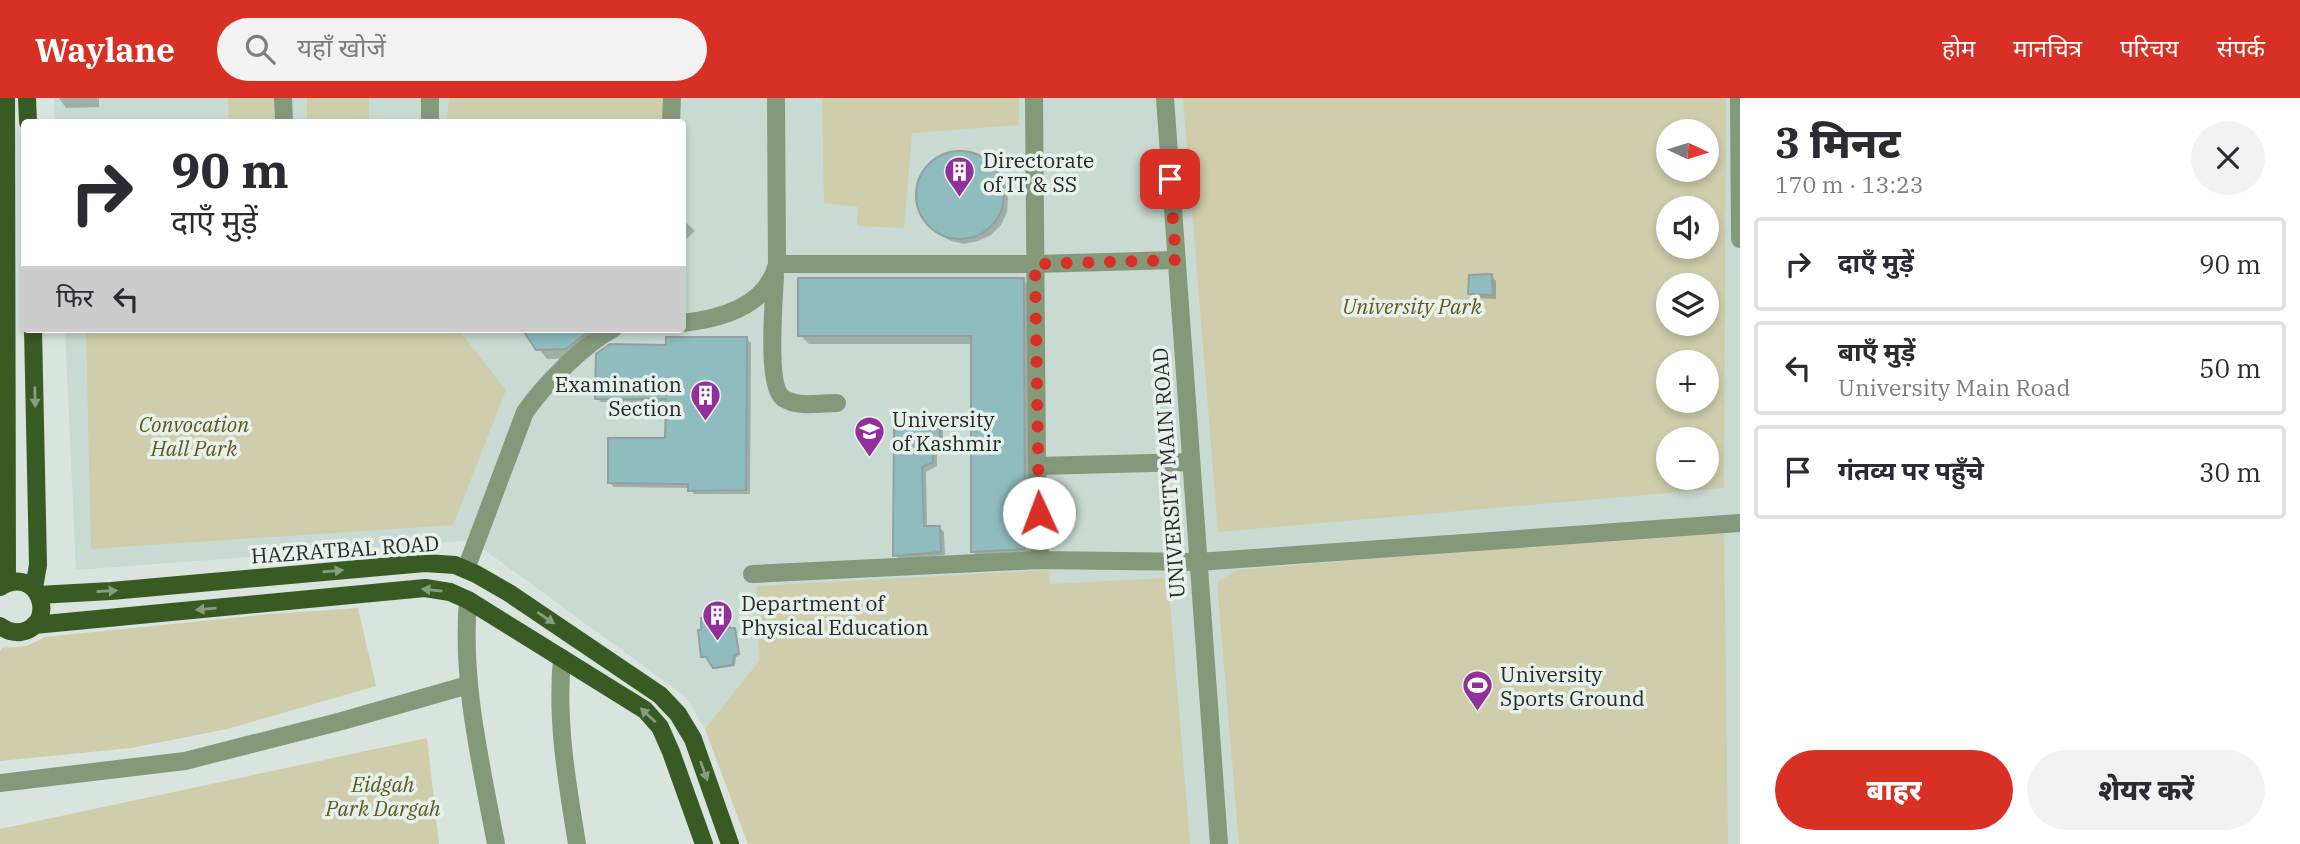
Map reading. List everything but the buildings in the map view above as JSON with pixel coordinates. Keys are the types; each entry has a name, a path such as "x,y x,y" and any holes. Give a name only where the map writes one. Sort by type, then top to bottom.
{"main road":[{"path":"4,585 3,227 6,98"},
{"path":"27,98 28,119"},
{"path":"33,333 38,557 36,591 41,610 34,625"},
{"name":"HAZRATBAL ROAD","path":"4,585 18,581 36,591 111,591 425,563 455,565 509,593 660,695 678,714 693,739 730,844"},
{"path":"468,600 471,571"},
{"path":"1,628 19,632 34,625 425,588 450,592 468,600 645,710 660,727 704,844"}],"street":[{"path":"283,98 284,119"},
{"path":"430,98 430,119"},
{"path":"671,98 671,119"},
{"path":"776,98 773,379 781,397 792,402 837,403"},
{"path":"1034,98 1040,560"},
{"name":"UNIVERSITY MAIN ROAD","path":"1165,98 1219,844"},
{"path":"1739,98 1740,239"},
{"path":"776,270 1176,260"},
{"path":"686,322 712,319 734,312 767,288 776,270"},
{"path":"471,571 525,412 535,398 594,341 607,333"},
{"path":"1037,466 1190,462"},
{"path":"752,574 1040,560 1198,562 1740,523"},
{"path":"468,600 468,685 496,844"},
{"path":"562,658 558,693 559,721 577,844"},
{"path":"0,783 185,761 468,685"}],"shaded area":[{"name":"University of Kashmir","path":"54,98 1740,98 1740,844 748,844 705,729 686,697 486,551 464,541 76,570 65,333 686,333 686,119 55,119"}],"green space":[{"path":"228,98 274,98 274,119 229,119"},
{"path":"307,98 369,98 369,119 307,119"},
{"path":"449,98 669,98 669,119 447,119"},
{"path":"822,98 1019,98 1019,125 912,133 904,228 857,226 858,207 824,203"},
{"name":"University Park","path":"1183,98 1726,98 1724,488 1719,488 1719,427 1656,427 1656,490 1701,490 1218,532"},
{"name":"Convocation Hall Park","path":"86,333 461,333 506,390 453,525 91,549"},
{"name":"University Sports Ground","path":"1724,529 1728,844 1239,844 1217,582 1237,570"},
{"path":"1048,570 1050,584 1168,578 1190,844 748,844 705,729 759,661 757,586"},
{"path":"358,608 376,686 227,729 131,748 0,761 2,648 27,646 45,637 270,614"},
{"name":"Eidgah Park Dargah","path":"427,738 439,844 0,844 0,829"}],"place":[{"name":"Directorate of IT & SS","path":"960,199"},
{"name":"Examination Section","path":"705,423"},
{"name":"University of Kashmir","path":"869,458"},
{"name":"Department of Physical Education","path":"718,642"},
{"name":"University Sports Ground","path":"1477,713"}],"route":[{"path":"1039,513 1035,264 1176,260 1170,179"}]}
